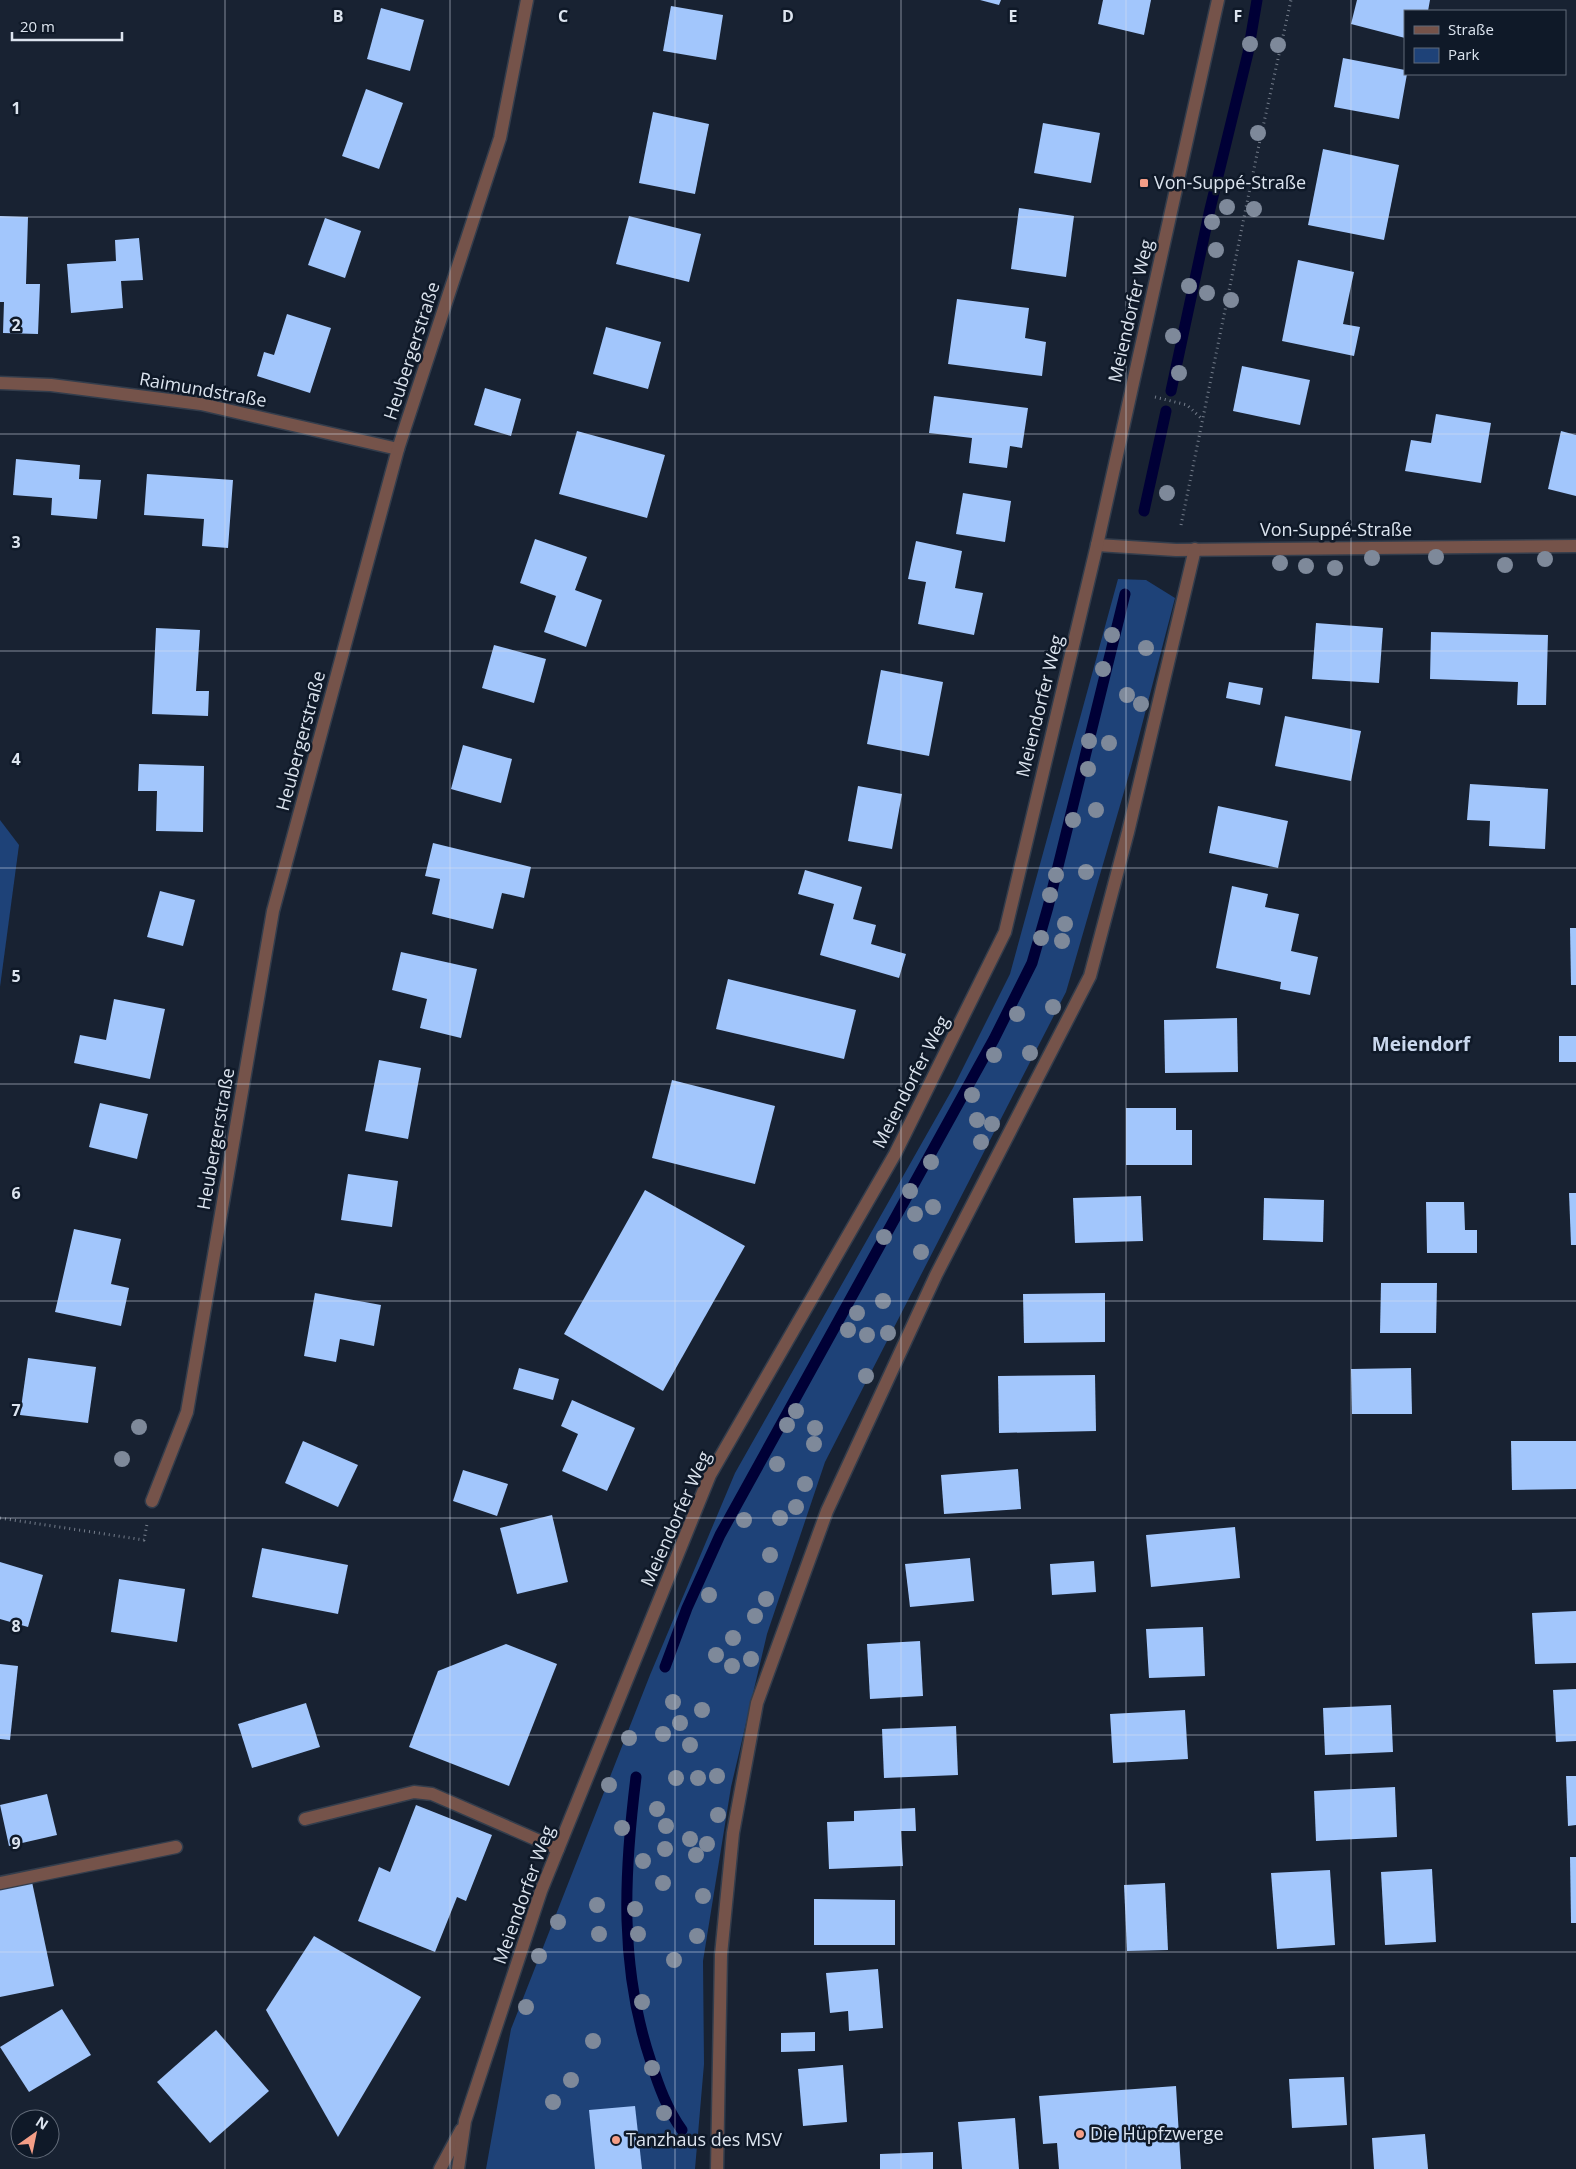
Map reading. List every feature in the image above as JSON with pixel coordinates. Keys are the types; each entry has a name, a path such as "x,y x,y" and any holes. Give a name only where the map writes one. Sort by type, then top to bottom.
{"street":[{"name":"Heubergerstraße","path":"152,1502 187,1412 273,911 398,449 500,138 527,0"},
{"name":"Meiendorfer Weg","path":"465,2121 541,1891 710,1476 895,1154 1005,932 1097,545 1218,0"},
{"name":"Raimundstraße","path":"0,383 51,385 201,404 398,449"},
{"name":"Von-Suppé-Straße","path":"1097,545 1176,550 1576,546"},
{"path":"717,2169 721,1955 733,1833 757,1703 827,1511 936,1275 1090,976 1128,832 1196,549"},
{"path":"305,1818 414,1792 432,1794 558,1849"},
{"path":"0,1883 176,1847"},
{"path":"440,2169 465,2121"},
{"path":"458,2169 465,2121"}],"path":[{"path":"1176,550 1257,154 1291,0"},
{"path":"1131,391 1187,406 1202,420"},
{"path":"0,1518 144,1540 152,1502"}],"green space":[{"path":"1118,579 1146,580 1175,598 1130,771 1066,992 825,1462 767,1634 731,1787 703,1961 704,2064 695,2169 486,2169 511,2029 650,1675 735,1473 953,1088 1010,974"},
{"path":"0,820 19,845 0,987"}],"building":[{"path":"980,0 1001,0 999,5"},
{"path":"1103,0 1151,0 1144,35 1098,24"},
{"path":"1357,0 1430,0 1428,10 1404,10 1404,38 1351,24"},
{"path":"671,6 723,15 716,60 663,51"},
{"path":"381,8 424,20 410,71 367,59"},
{"path":"1343,58 1404,70 1404,75 1407,75 1399,119 1334,107"},
{"path":"366,89 403,103 379,169 342,156"},
{"path":"653,112 709,124 695,194 639,183"},
{"path":"1043,123 1100,133 1091,183 1034,173"},
{"path":"1323,149 1399,165 1384,240 1308,225"},
{"path":"1019,208 1074,216 1066,277 1011,269"},
{"path":"0,216 28,217 26,284 40,284 38,334 3,333 4,302 0,302"},
{"path":"629,216 701,234 689,282 616,264"},
{"path":"325,218 361,231 345,278 308,265"},
{"path":"139,238 143,280 121,281 123,308 71,313 67,264 116,261 115,240"},
{"path":"1298,260 1354,272 1343,324 1360,327 1354,356 1282,341"},
{"path":"957,299 1029,308 1025,338 1046,342 1042,376 948,364"},
{"path":"287,314 331,328 310,393 257,376 264,352 274,355"},
{"path":"606,327 661,342 648,389 593,374"},
{"path":"1242,366 1310,380 1300,425 1233,411"},
{"path":"485,388 521,399 511,436 474,425"},
{"path":"934,396 1028,408 1022,448 1010,446 1007,468 969,463 972,438 929,433"},
{"path":"1436,414 1491,423 1481,483 1405,471 1411,440 1431,443"},
{"path":"577,431 665,455 647,518 559,494"},
{"path":"1561,431 1576,435 1576,496 1548,489"},
{"path":"16,459 80,465 79,479 101,480 97,519 51,515 52,498 13,495"},
{"path":"147,474 233,480 228,548 202,546 204,519 144,515"},
{"path":"963,493 1011,501 1005,542 956,534"},
{"path":"535,539 587,557 575,590 602,600 586,647 544,632 556,596 520,583"},
{"path":"916,541 962,551 955,588 983,593 974,635 918,624 926,582 908,579"},
{"path":"1316,623 1383,628 1379,683 1312,679"},
{"path":"156,628 200,630 196,691 209,691 208,716 152,714"},
{"path":"1431,632 1548,635 1546,705 1517,705 1518,682 1430,679"},
{"path":"494,645 546,659 534,703 482,688"},
{"path":"881,670 943,682 929,756 867,744"},
{"path":"1229,682 1263,688 1260,705 1226,698"},
{"path":"1285,716 1361,731 1351,781 1275,766"},
{"path":"463,745 512,759 501,803 451,789"},
{"path":"139,764 204,766 203,832 156,831 157,791 138,791"},
{"path":"1470,784 1548,789 1545,849 1489,846 1490,821 1467,820"},
{"path":"858,786 902,794 892,849 848,841"},
{"path":"1218,806 1288,821 1278,868 1209,853"},
{"path":"433,843 531,867 524,898 502,893 493,929 432,914 440,879 425,876"},
{"path":"805,870 862,887 853,919 876,925 871,944 906,954 899,978 820,955 834,904 798,894"},
{"path":"1232,886 1268,894 1265,907 1299,914 1291,951 1318,957 1310,995 1280,989 1281,982 1216,968"},
{"path":"160,891 195,900 183,946 147,937"},
{"path":"1570,928 1576,928 1576,985 1571,985"},
{"path":"401,952 477,969 461,1038 420,1028 427,999 392,990"},
{"path":"728,979 856,1010 844,1059 716,1029"},
{"path":"114,999 165,1009 150,1079 74,1063 80,1035 106,1040"},
{"path":"1237,1018 1238,1072 1165,1073 1164,1020"},
{"path":"1559,1036 1576,1036 1576,1062 1559,1062"},
{"path":"379,1060 421,1068 408,1139 365,1131"},
{"path":"672,1080 775,1106 755,1184 652,1158"},
{"path":"100,1103 148,1114 137,1159 89,1147"},
{"path":"1126,1108 1176,1108 1176,1130 1192,1130 1192,1165 1126,1165"},
{"path":"348,1174 398,1181 392,1227 341,1220"},
{"path":"645,1190 745,1246 663,1391 564,1334"},
{"path":"1569,1193 1576,1193 1576,1245 1571,1245"},
{"path":"1141,1196 1143,1241 1075,1243 1073,1198"},
{"path":"1264,1198 1324,1200 1323,1242 1263,1240"},
{"path":"1426,1202 1464,1202 1465,1230 1477,1230 1477,1253 1427,1253"},
{"path":"74,1229 121,1239 111,1284 129,1288 121,1326 55,1312"},
{"path":"1381,1283 1437,1283 1436,1333 1380,1333"},
{"path":"315,1293 381,1305 374,1346 340,1339 336,1362 304,1356"},
{"path":"1105,1293 1105,1342 1024,1343 1023,1294"},
{"path":"28,1358 96,1367 88,1423 20,1415"},
{"path":"519,1368 559,1379 553,1400 513,1389"},
{"path":"1411,1368 1412,1414 1352,1414 1351,1369"},
{"path":"1095,1375 1096,1431 999,1433 998,1376"},
{"path":"572,1400 635,1428 607,1491 562,1471 578,1434 561,1426"},
{"path":"303,1441 358,1465 338,1507 285,1483"},
{"path":"1511,1441 1576,1441 1576,1489 1512,1490"},
{"path":"1018,1469 1021,1509 944,1514 941,1475"},
{"path":"463,1470 508,1484 497,1516 453,1501"},
{"path":"552,1515 568,1582 517,1594 500,1528"},
{"path":"1235,1527 1240,1578 1151,1587 1146,1535"},
{"path":"262,1548 348,1565 338,1614 252,1597"},
{"path":"970,1558 974,1601 910,1607 905,1564"},
{"path":"1094,1561 1096,1592 1052,1595 1050,1564"},
{"path":"0,1562 43,1575 28,1627 0,1619"},
{"path":"119,1579 185,1589 177,1642 111,1632"},
{"path":"1576,1611 1576,1663 1535,1664 1532,1613"},
{"path":"1203,1627 1205,1676 1149,1678 1146,1629"},
{"path":"920,1641 923,1696 870,1699 867,1644"},
{"path":"506,1644 557,1664 509,1786 409,1747 438,1671"},
{"path":"0,1664 18,1666 10,1740 0,1739"},
{"path":"1576,1689 1576,1741 1556,1742 1553,1690"},
{"path":"306,1703 320,1747 252,1768 238,1724"},
{"path":"1391,1705 1393,1752 1325,1755 1323,1708"},
{"path":"1185,1710 1188,1759 1113,1763 1110,1714"},
{"path":"956,1726 958,1775 884,1778 882,1729"},
{"path":"1566,1776 1576,1776 1576,1825 1568,1826"},
{"path":"1395,1787 1397,1837 1316,1841 1314,1791"},
{"path":"47,1794 57,1835 9,1846 0,1805"},
{"path":"416,1805 492,1835 466,1901 457,1897 435,1952 358,1921 379,1867 390,1872"},
{"path":"915,1808 916,1831 901,1831 903,1866 829,1869 827,1822 854,1821 854,1811"},
{"path":"1570,1857 1576,1857 1576,1923 1571,1923"},
{"path":"1432,1869 1436,1942 1385,1945 1381,1872"},
{"path":"1330,1870 1335,1945 1277,1949 1271,1873"},
{"path":"32,1882 54,1986 0,1997 0,1889"},
{"path":"1165,1883 1168,1950 1127,1951 1124,1885"},
{"path":"814,1899 895,1900 895,1945 814,1945"},
{"path":"314,1936 421,1997 338,2137 266,2010"},
{"path":"878,1969 883,2028 849,2031 848,2011 830,2013 826,1973"},
{"path":"62,2009 91,2055 29,2092 0,2047"},
{"path":"216,2030 269,2091 210,2143 157,2082"},
{"path":"815,2032 815,2051 781,2052 781,2033"},
{"path":"843,2065 847,2122 803,2126 798,2069"},
{"path":"1344,2077 1347,2125 1292,2128 1289,2079"},
{"path":"1176,2086 1181,2169 1059,2169 1057,2143 1043,2144 1039,2096"},
{"name":"Tanzhaus des MSV","path":"635,2106 642,2169 595,2169 589,2110"},
{"path":"1015,2118 1019,2169 962,2169 958,2122"},
{"path":"1425,2134 1428,2169 1374,2169 1372,2138"},
{"path":"933,2152 933,2169 880,2169 880,2154"}],"waterway":[{"path":"1171,391 1210,209 1248,53 1257,0"},
{"path":"1144,511 1166,411"},
{"path":"665,1667 687,1608 720,1535 994,1039 1032,963 1048,907 1125,594"},
{"path":"636,1777 627,1885 629,1956 633,1991 657,2080 668,2106 682,2130"}],"place":[{"name":"Von-Suppé-Straße","path":"1144,183"},
{"name":"Die Hüpfzwerge","path":"1080,2134"},
{"name":"Tanzhaus des MSV","path":"616,2140"}],"district":[{"name":"Meiendorf","path":"1421,1044"}]}
